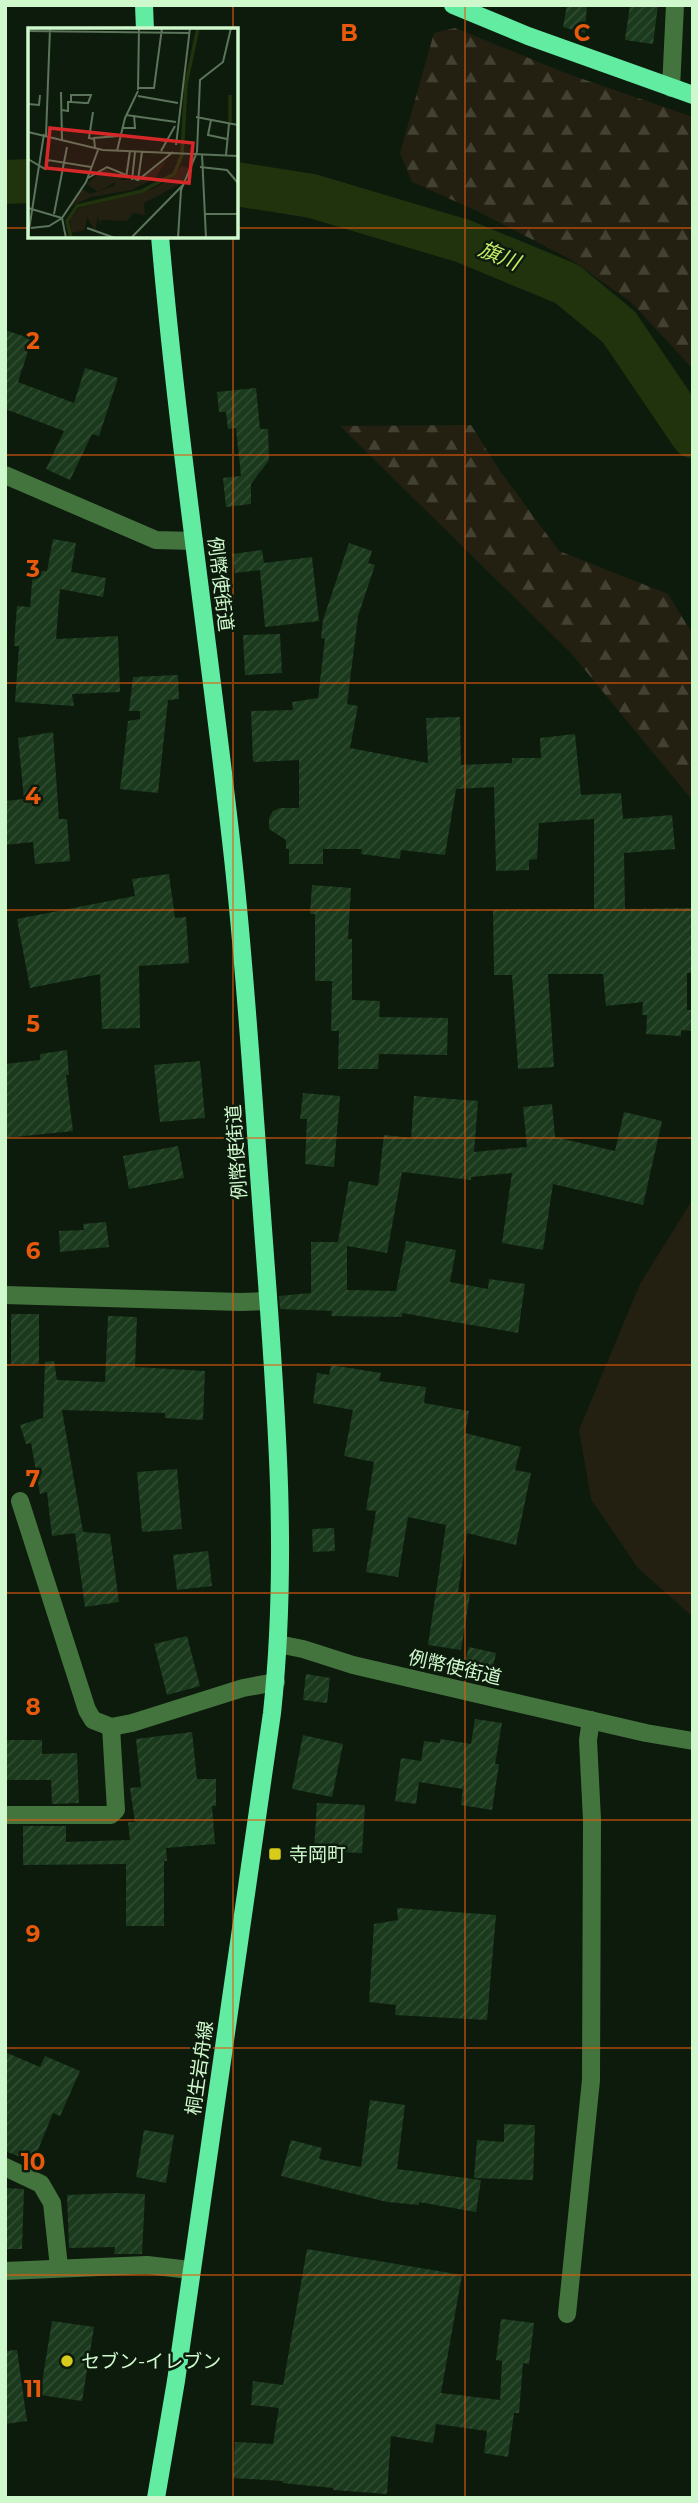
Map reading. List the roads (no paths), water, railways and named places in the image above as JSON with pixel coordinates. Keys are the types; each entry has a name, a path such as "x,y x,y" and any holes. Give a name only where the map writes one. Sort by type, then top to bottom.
{"main road":[{"path":"144,5 145,28"},
{"path":"453,5 482,10 528,36 693,95"},
{"name":"例幣使街道","path":"160,238 233,862 282,1515 278,1644"},
{"name":"桐生岩舟線","path":"156,2498 176,2381 276,1682 278,1644"}],"street":[{"path":"671,88 675,5"},
{"path":"5,475 156,540 194,541"},
{"path":"5,1294 268,1301"},
{"path":"20,1501 87,1710 93,1720 111,1727 132,1723 243,1688 276,1682"},
{"name":"例幣使街道","path":"278,1644 353,1665 646,1733 693,1741"},
{"path":"566,2314 591,2080 592,1820 588,1740 591,1720"},
{"path":"5,1815 111,1815 116,1810 111,1727"},
{"path":"5,2166 41,2183 52,2203 59,2267"},
{"path":"5,2271 147,2265 190,2270"}],"waterway":[{"name":"旗川","path":"5,182 28,181"},
{"name":"旗川","path":"238,184 312,196 463,241 567,284 619,327 693,436"}],"place":[{"name":"寺岡町","path":"275,1854"},
{"name":"セブン-イレブン","path":"67,2361"}]}
